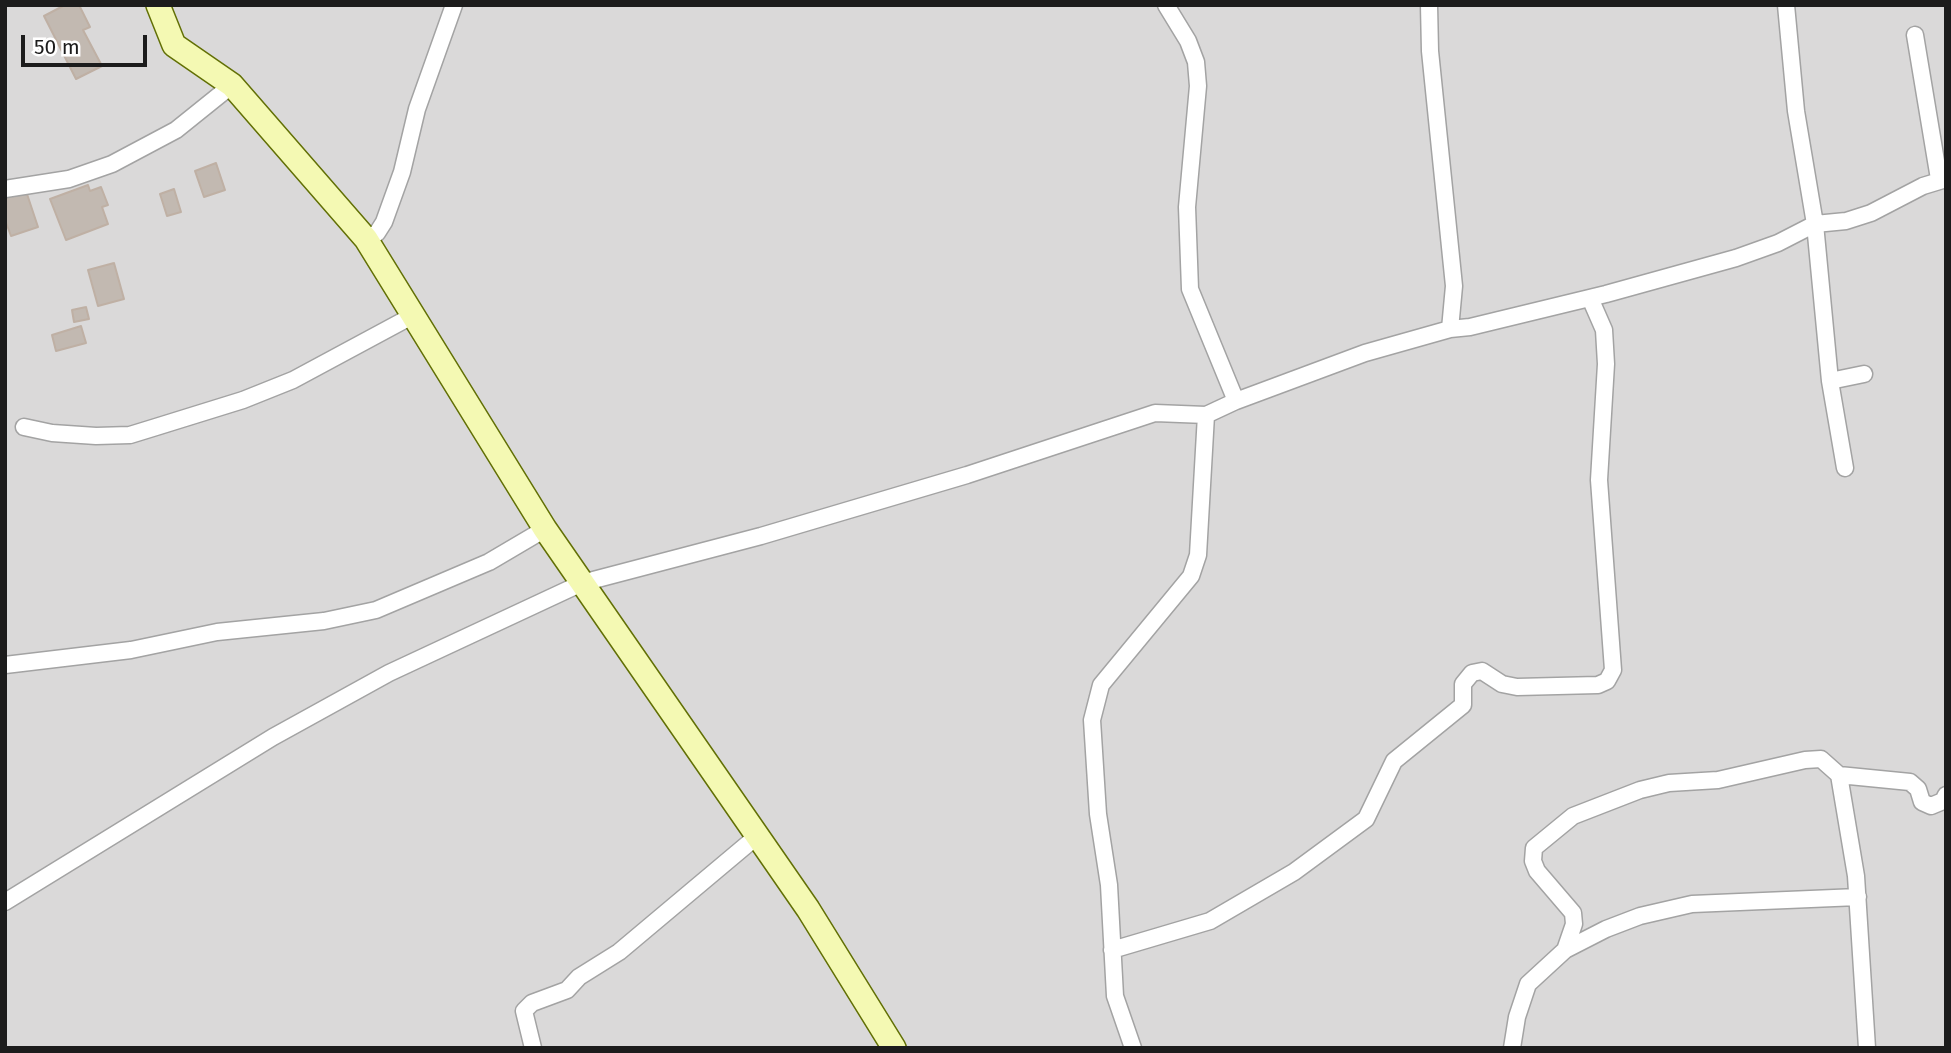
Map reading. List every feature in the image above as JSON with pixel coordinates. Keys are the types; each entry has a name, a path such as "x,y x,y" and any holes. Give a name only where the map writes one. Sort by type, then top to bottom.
{"street":[{"path":"158,5 174,45 232,85 366,239 545,529 808,909 894,1048"},
{"path":"366,239 377,233 384,222 402,172 417,109 454,5"},
{"path":"1166,5 1188,41 1196,62 1198,86 1187,207 1190,289 1236,401"},
{"path":"1429,5 1430,51 1454,286 1450,329"},
{"path":"1786,5 1796,111 1815,224 1830,381 1845,468"},
{"path":"5,902 296,724 389,673 582,583 761,536 954,479 1155,414 1206,415 1236,401 1365,353 1450,329 1470,327 1590,298 1736,258 1778,243 1815,224 1859,218 1943,179 1915,36"},
{"path":"5,189 69,179 112,164 176,130 232,85"},
{"path":"1112,950 1210,921 1294,872 1366,819 1394,761 1463,705 1463,684 1472,673 1482,671 1502,684 1517,687 1598,685 1607,681 1613,670 1599,480 1606,363 1604,330 1590,298"},
{"path":"24,427 52,433 96,436 143,431 243,401 293,380 412,316"},
{"path":"1830,381 1864,374"},
{"path":"1133,1048 1115,996 1093,734 1095,698 1101,685 1191,576 1198,555 1206,415"},
{"path":"5,665 117,652 217,632 324,621 376,610 489,562 545,529"},
{"path":"1565,950 1574,924 1573,913 1537,871 1533,861 1534,848 1573,816 1640,790 1670,783 1718,780 1805,760 1821,759 1839,775 1910,782 1918,789 1922,802 1931,806 1943,801 1946,795"},
{"path":"1839,775 1858,897 1867,1048"},
{"path":"533,1048 522,1016 532,1003 567,990 579,977 619,952 756,837"},
{"path":"1512,1048 1517,1017 1528,984 1565,950 1640,916 1692,904 1858,897"}],"shaded area":[{"path":"5,5 1946,5 1946,1048 5,1048"}],"building":[{"path":"65,5 79,5 90,27 83,30 102,66 76,79 44,16"},
{"path":"216,163 225,190 204,197 195,171"},
{"path":"88,185 90,191 101,187 108,205 102,207 108,224 66,240 50,199"},
{"path":"174,189 181,212 167,216 160,194"},
{"path":"26,191 38,227 11,236 5,220 5,198"},
{"path":"114,263 124,299 98,306 88,270"},
{"path":"86,307 89,319 74,322 72,310"},
{"path":"81,326 86,343 56,351 52,335"}]}
